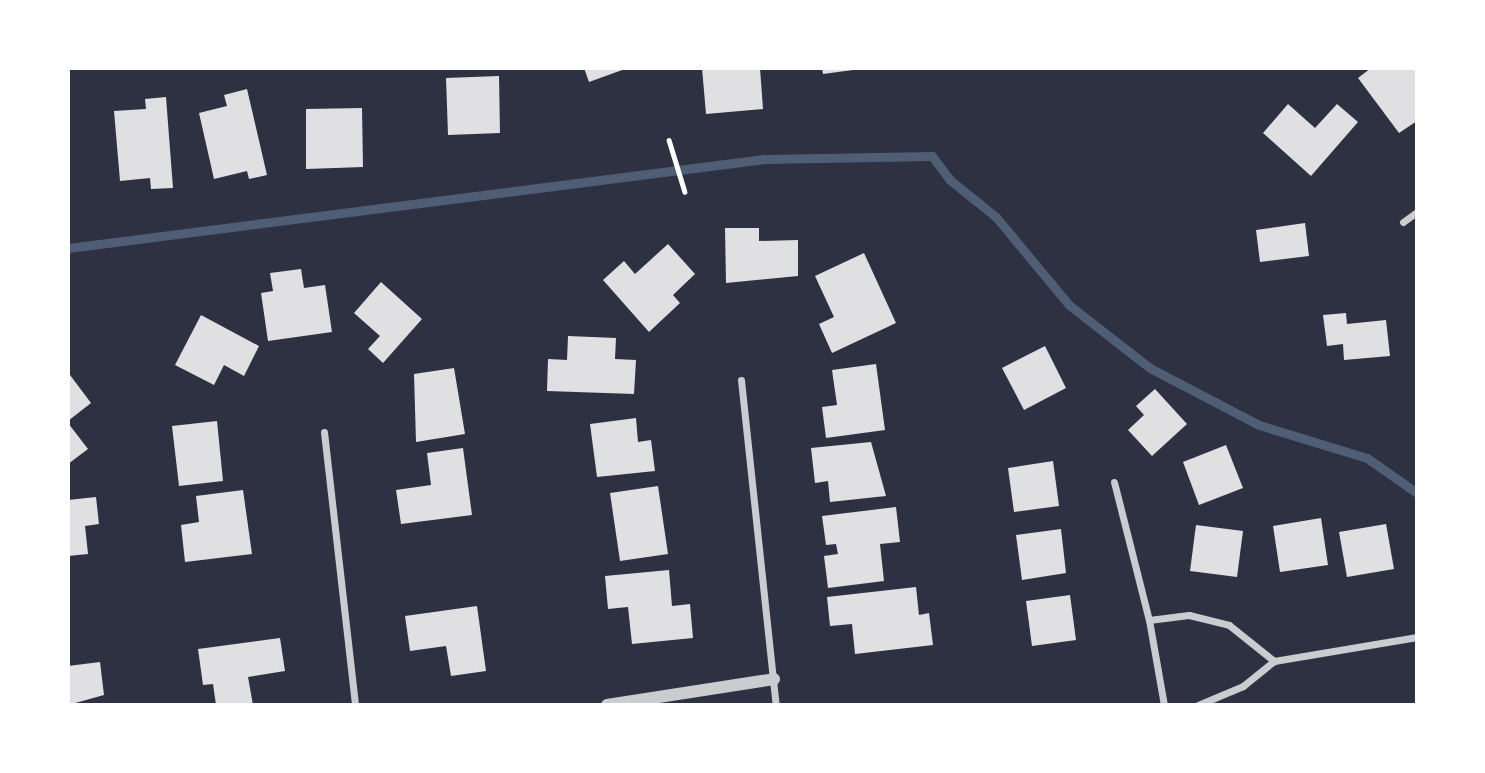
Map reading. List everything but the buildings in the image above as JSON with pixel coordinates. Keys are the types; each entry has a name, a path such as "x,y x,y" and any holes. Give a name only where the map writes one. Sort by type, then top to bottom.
{"street":[{"path":"1403,222 1417,212"},
{"path":"741,380 776,705"},
{"path":"324,432 355,705"},
{"path":"1114,482 1149,620 1164,705"},
{"path":"1149,620 1189,615 1229,625 1274,661"},
{"path":"1198,705 1243,686 1274,661 1417,636"},
{"path":"607,705 774,679"}],"path":[{"path":"669,139 685,192"}],"waterway":[{"path":"68,248 765,159 932,156 950,180 996,217 1069,305 1150,368 1259,425 1367,458 1417,493"}]}
